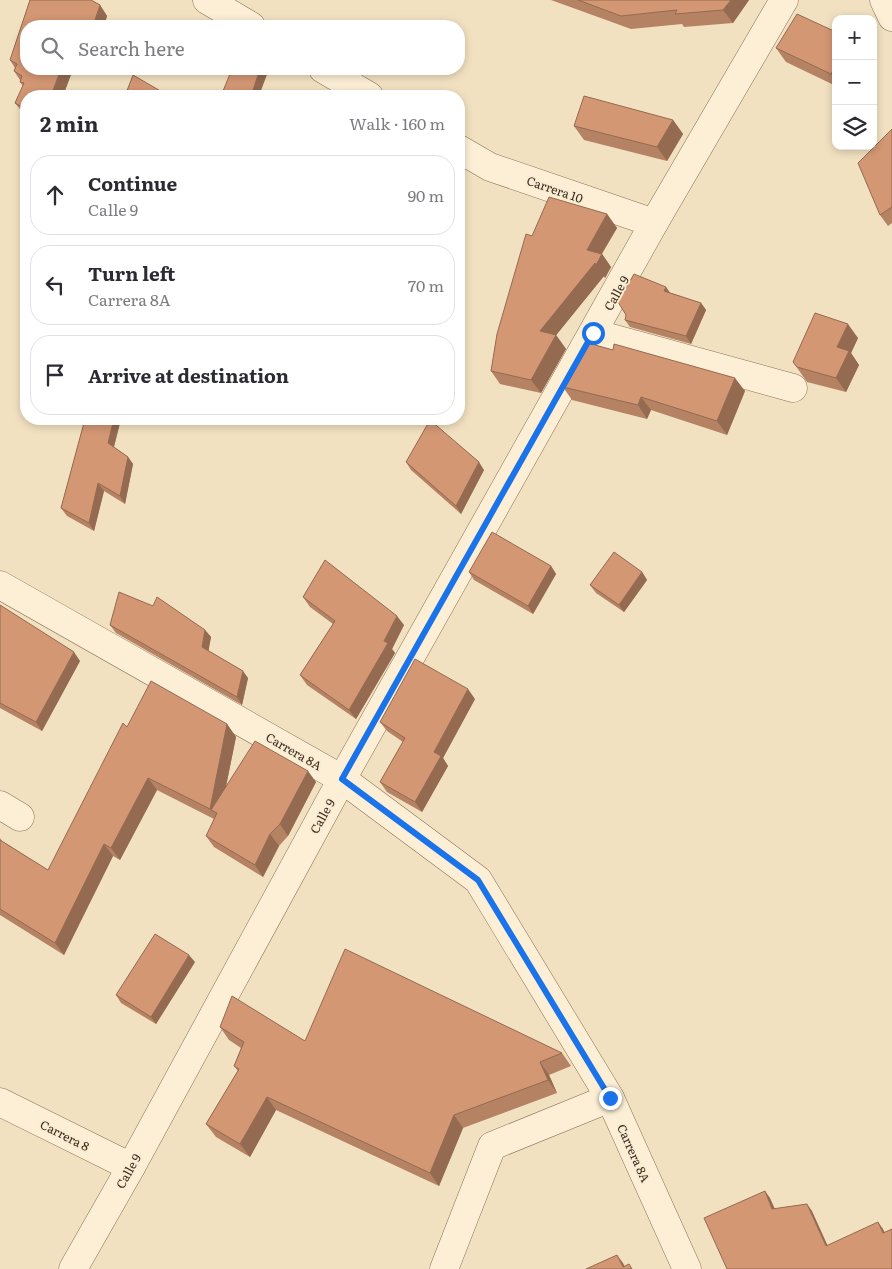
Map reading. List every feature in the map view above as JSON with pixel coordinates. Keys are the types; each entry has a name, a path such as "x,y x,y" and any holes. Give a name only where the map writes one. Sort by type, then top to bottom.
{"street":[{"path":"207,0 241,20"},
{"name":"Calle 9","path":"72,1269 131,1168 342,779 654,223 784,0"},
{"path":"884,0 892,17"},
{"path":"333,75 360,90"},
{"name":"Carrera 10","path":"465,152 490,167 654,223"},
{"path":"593,333 793,388"},
{"name":"Carrera 8A","path":"0,585 342,779 478,880 610,1098 686,1269"},
{"path":"444,1269 492,1146 610,1098"},
{"name":"Carrera 8","path":"0,1102 131,1168"}],"building":[{"path":"30,0 91,0 100,5 95,20 23,20"},
{"path":"578,0 731,0 723,10 675,14 677,10 621,16"},
{"path":"797,14 832,30 832,72 831,74 776,48"},
{"path":"20,30 20,75 14,71 17,64 10,60"},
{"path":"20,75 59,75 53,90 21,90 24,83 20,82 22,76"},
{"path":"133,75 159,90 127,90"},
{"path":"230,75 258,75 253,90 223,90"},
{"path":"20,92 20,106 15,103"},
{"path":"584,96 673,120 657,147 574,126"},
{"path":"892,129 892,207 880,215 858,163 871,150 877,150 877,144"},
{"path":"549,197 607,214 587,250 602,254 596,265 595,263 540,331 556,335 531,380 491,371 497,334 526,234 532,236"},
{"path":"634,274 666,287 664,291 701,303 686,336 625,320 626,315 618,302"},
{"path":"815,313 848,324 837,347 849,351 836,378 797,367 793,362"},
{"path":"588,343 613,350 614,344 735,378 717,421 641,397 638,405 563,387"},
{"path":"83,425 112,425 108,443 128,457 120,496 98,483 89,523 61,508"},
{"path":"427,425 436,425 479,462 456,506 406,462"},
{"path":"492,532 551,566 528,606 469,572"},
{"path":"614,552 642,572 619,605 590,585"},
{"path":"325,560 397,616 384,641 388,643 349,710 300,675 335,621 303,597"},
{"path":"119,592 153,606 157,597 205,630 202,647 243,671 237,697 110,625"},
{"path":"0,605 74,652 36,722 0,703"},
{"path":"415,659 468,689 434,752 441,756 415,802 380,782 405,738 380,722"},
{"path":"151,681 227,724 210,809 148,778 111,848 104,844 55,943 0,909 0,840 48,870 123,723 127,727"},
{"path":"255,741 308,771 280,824 270,834 255,865 206,836 217,813 211,810"},
{"path":"155,934 189,955 151,1017 116,995"},
{"path":"345,949 562,1053 540,1062 548,1080 454,1115 430,1173 267,1097 240,1144 206,1124 239,1069 234,1066 244,1042 220,1027 232,996 305,1041"},
{"path":"765,1191 772,1209 807,1204 826,1246 878,1222 883,1233 892,1229 892,1269 727,1269 704,1218"},
{"path":"617,1255 623,1267 629,1264 632,1269 586,1269"}],"route":[{"path":"593,333 342,779 478,880 610,1098"}]}
